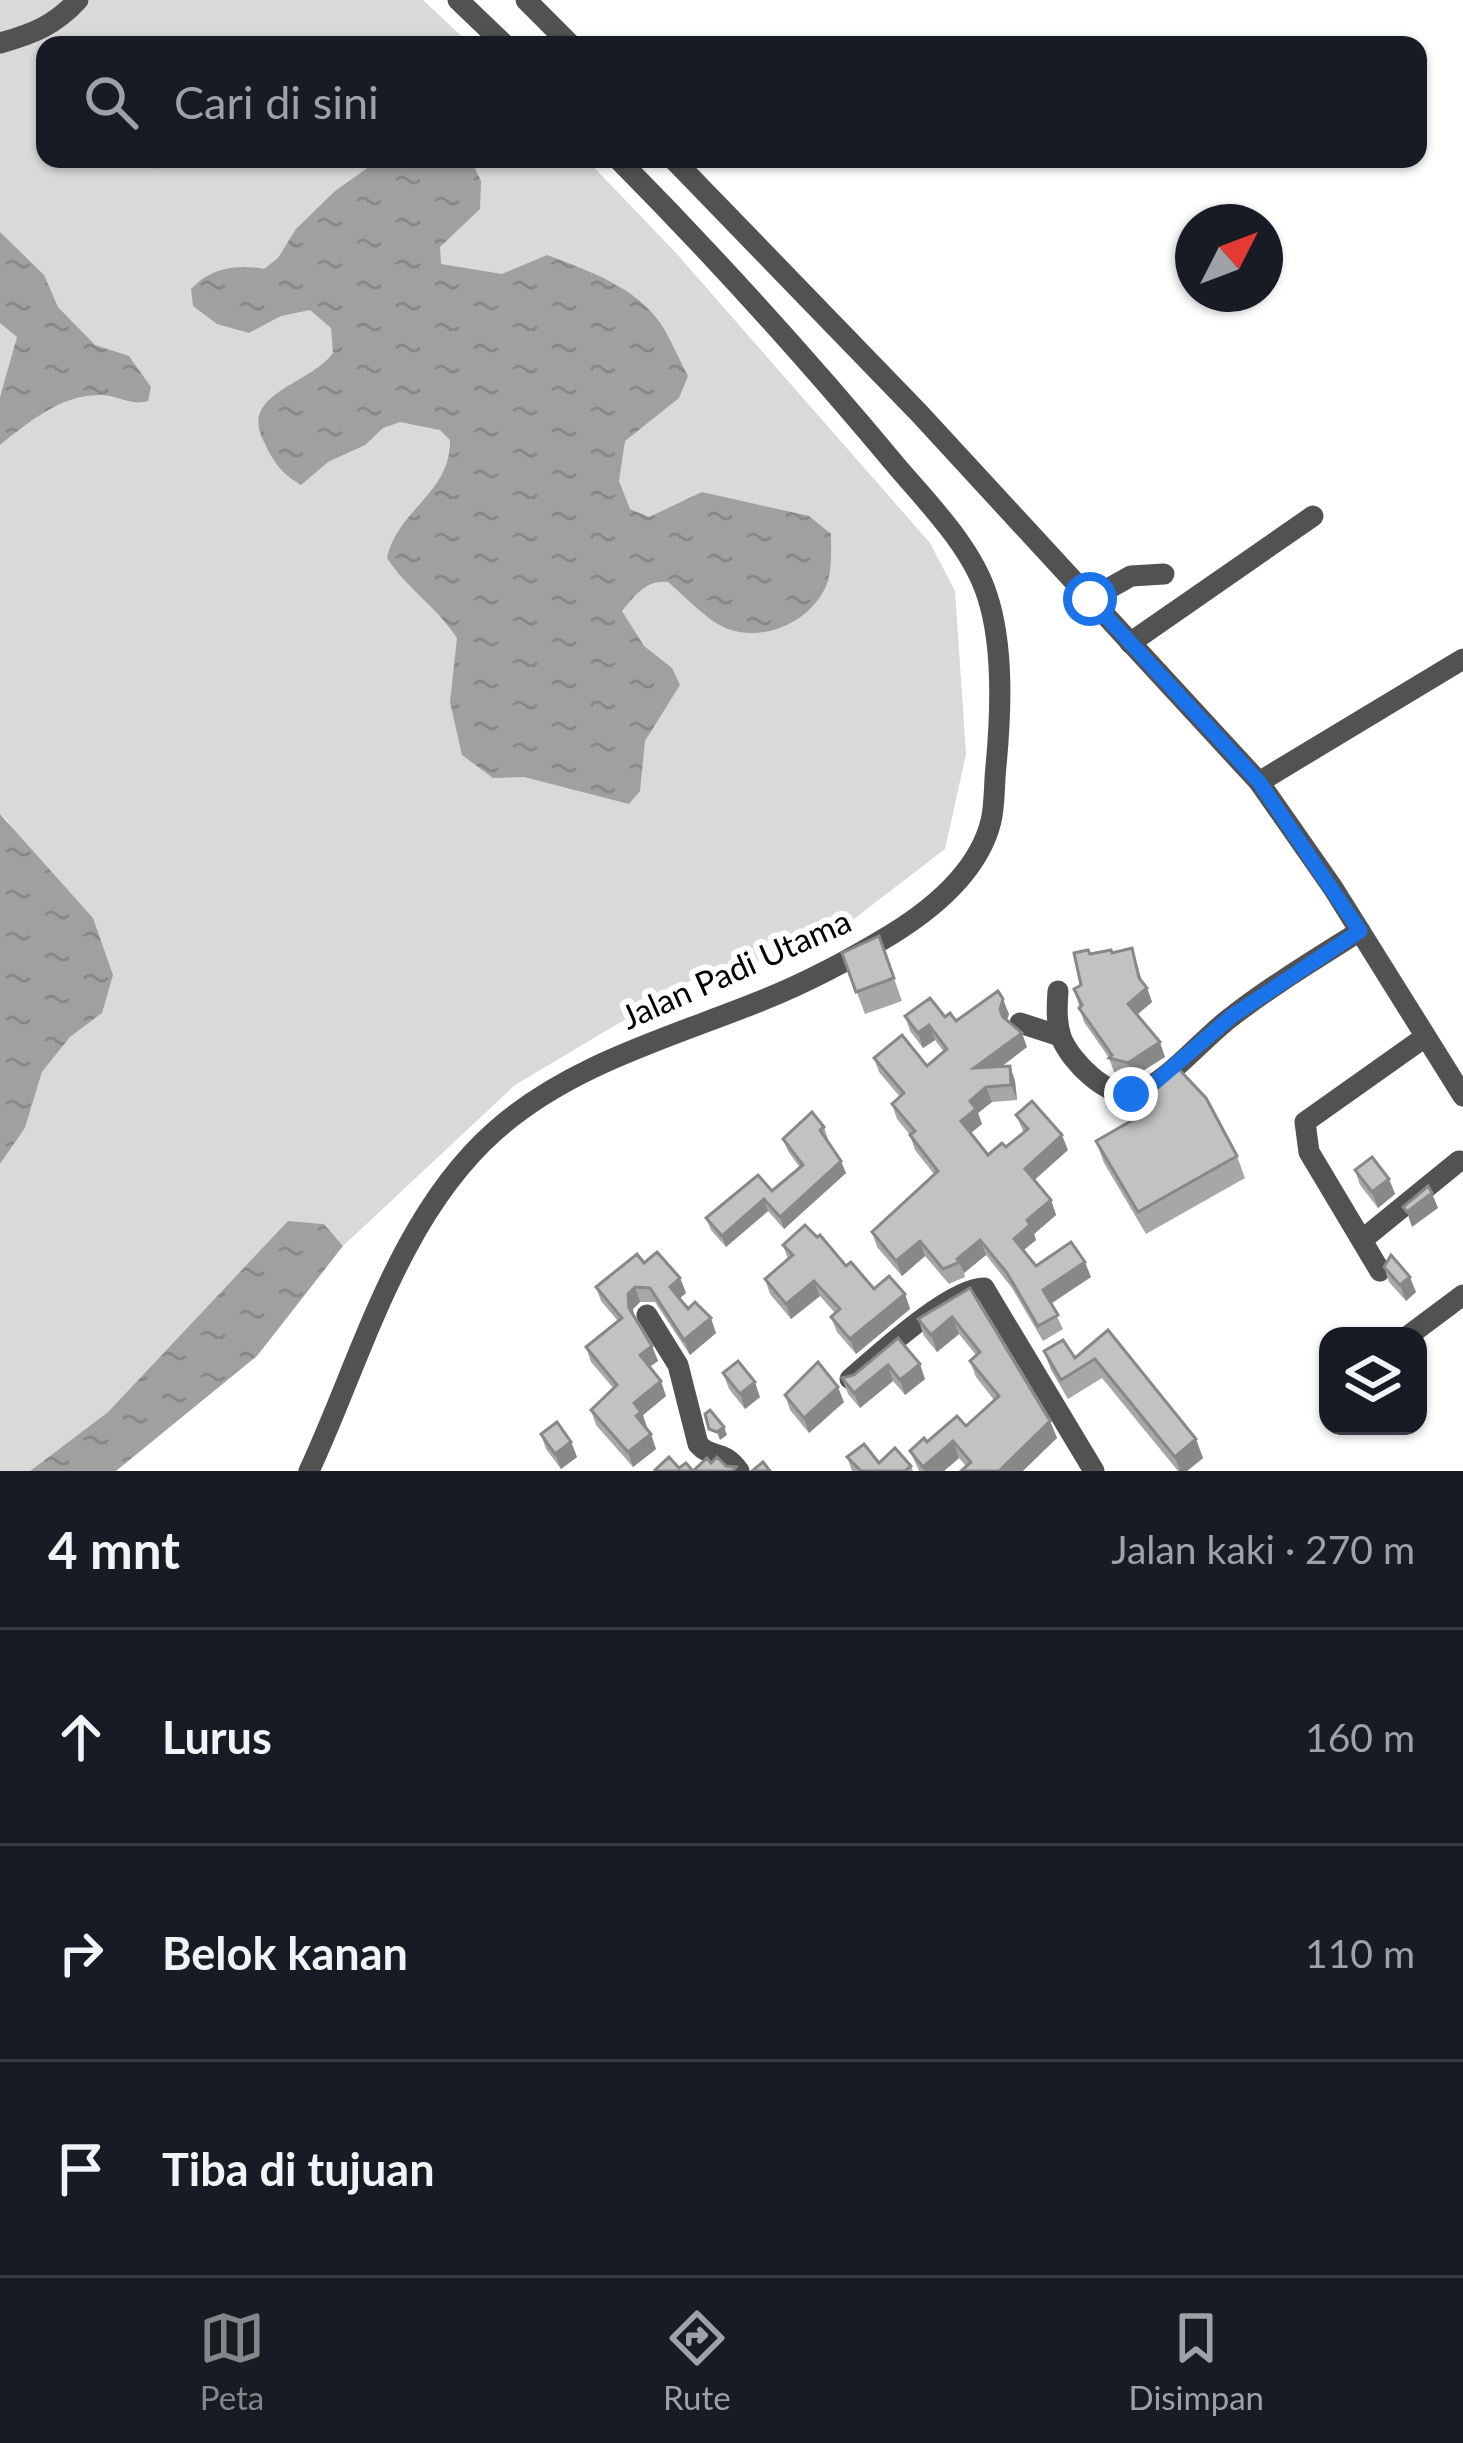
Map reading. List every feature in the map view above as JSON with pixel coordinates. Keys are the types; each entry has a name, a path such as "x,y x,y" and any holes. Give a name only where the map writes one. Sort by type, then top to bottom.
{"street":[{"path":"0,44 40,32 60,20 78,0"},
{"path":"458,0 496,36"},
{"path":"526,0 562,36"},
{"name":"Jalan Padi Utama","path":"309,1471 411,1244 446,1186 493,1132 542,1094 596,1066 785,990 897,931 941,898 974,863 991,821 998,749 998,658 987,595 972,565 854,415 626,168"},
{"path":"681,168 919,412 1259,782 1463,1096"},
{"path":"1130,644 1312,516"},
{"path":"1090,599 1131,576 1164,574"},
{"path":"1259,782 1463,659"},
{"path":"1058,991 1060,1036 1069,1053 1120,1095 1140,1091 1232,1016 1360,931"},
{"path":"1020,1024 1060,1036"},
{"path":"1380,1271 1309,1152 1305,1121 1425,1037"},
{"path":"1362,1240 1459,1161"},
{"path":"850,1379 970,1289 984,1288 1094,1471"},
{"path":"1420,1327 1463,1295"},
{"path":"646,1315 678,1365 698,1444 708,1452 726,1455 739,1471"}],"shaded area":[{"path":"0,0 423,0 461,36 36,36 36,168 595,168 676,253 930,543 955,591 966,754 945,849 820,945 695,978 515,1085 343,1246 324,1224 288,1222 108,1412 30,1471 0,1471 0,1164 25,1128 42,1072 70,1037 102,1013 8,821 0,814"}],"water":[{"path":"475,168 481,181 480,209 440,247 441,264 502,274 547,255 624,290 651,311 688,376 679,398 625,441 619,481 630,509 649,517 702,492 809,516 831,534 829,575 822,595 801,617 773,630 743,633 728,629 668,582 648,586 622,611 644,646 672,668 680,685 645,741 640,791 629,804 524,777 493,778 462,755 450,702 457,638 387,558 401,527 442,474 450,440 440,430 400,422 328,462 301,485 271,456 259,425 261,412 280,391 333,353 331,328 310,310 281,316 249,333 217,324 193,306 191,289 207,276 234,268 264,269 278,258 296,229 366,169"},
{"path":"0,232 44,275 58,307 95,345 129,356 151,387 148,401 102,395 73,399 47,411 0,445 0,397 17,337 0,323"},
{"path":"0,814 93,918 113,975 102,1013 70,1037 42,1072 25,1128 0,1164"},
{"path":"288,1221 324,1224 343,1246 257,1356 116,1471 30,1471 108,1412"}],"building":[{"path":"879,936 894,978 856,992 842,953"},
{"path":"1132,948 1139,978 1147,988 1128,1004 1160,1042 1128,1063 1109,1058 1112,1055 1079,1008 1082,1005 1074,989 1081,985 1074,953"},
{"path":"998,991 1003,1017 1022,1033 974,1068 1010,1066 1011,1085 986,1087 970,1101 976,1109 961,1121 988,1155 1028,1129 1016,1115 1032,1101 1062,1135 1025,1169 1051,1200 1027,1220 1030,1225 1014,1239 1036,1266 1071,1242 1085,1262 1043,1290 1058,1315 1038,1326 1007,1273 980,1240 957,1259 960,1262 943,1269 920,1241 896,1261 872,1232 938,1171 910,1135 915,1131 892,1104 904,1093 874,1058 902,1035 927,1066 947,1049 929,1025 918,1033 905,1016 930,998 945,1017 950,1013 956,1021"},
{"path":"1172,1062 1206,1098 1237,1156 1138,1212 1096,1141 1145,1113 1134,1101"},
{"path":"812,1112 841,1161 780,1217 764,1199 722,1236 706,1218 758,1175 772,1191 803,1165 783,1139"},
{"path":"1372,1157 1389,1179 1372,1192 1355,1170"},
{"path":"1428,1186 1432,1193 1407,1212 1403,1207"},
{"path":"805,1225 846,1266 851,1262 874,1289 889,1276 905,1294 850,1339 831,1317 840,1309 814,1281 786,1304 765,1279 793,1255 783,1245"},
{"path":"657,1252 680,1278 670,1287 688,1309 695,1302 711,1318 684,1340 650,1288 635,1287 628,1294 629,1308 652,1346 640,1355 661,1381 634,1403 641,1412 636,1416 651,1434 628,1452 591,1410 617,1385 586,1347 622,1318 596,1287 637,1254 644,1263"},
{"path":"1391,1255 1410,1277 1400,1285 1384,1267"},
{"path":"970,1288 1050,1421 999,1471 961,1471 971,1462 953,1441 923,1467 910,1451 957,1416 966,1426 999,1396 970,1361 980,1352 952,1317 931,1335 918,1319"},
{"path":"1108,1330 1196,1439 1175,1457 1095,1359 1061,1380 1044,1351 1063,1340 1075,1358"},
{"path":"898,1338 920,1364 900,1380 888,1365 854,1393 842,1378 854,1375"},
{"path":"738,1361 755,1382 740,1394 723,1373"},
{"path":"818,1362 838,1387 804,1418 785,1395"},
{"path":"710,1410 724,1427 717,1432 709,1429 705,1414"},
{"path":"557,1422 571,1442 555,1454 541,1434"},
{"path":"864,1444 879,1463 895,1448 911,1466 905,1471 861,1471 847,1457"},
{"path":"669,1457 679,1468 686,1463 693,1471 655,1470"},
{"path":"717,1457 726,1466 736,1467 732,1471 693,1471 707,1458 711,1463"}],"route":[{"path":"1090,599 1259,782 1360,931 1232,1016 1153,1084 1131,1094"}]}
